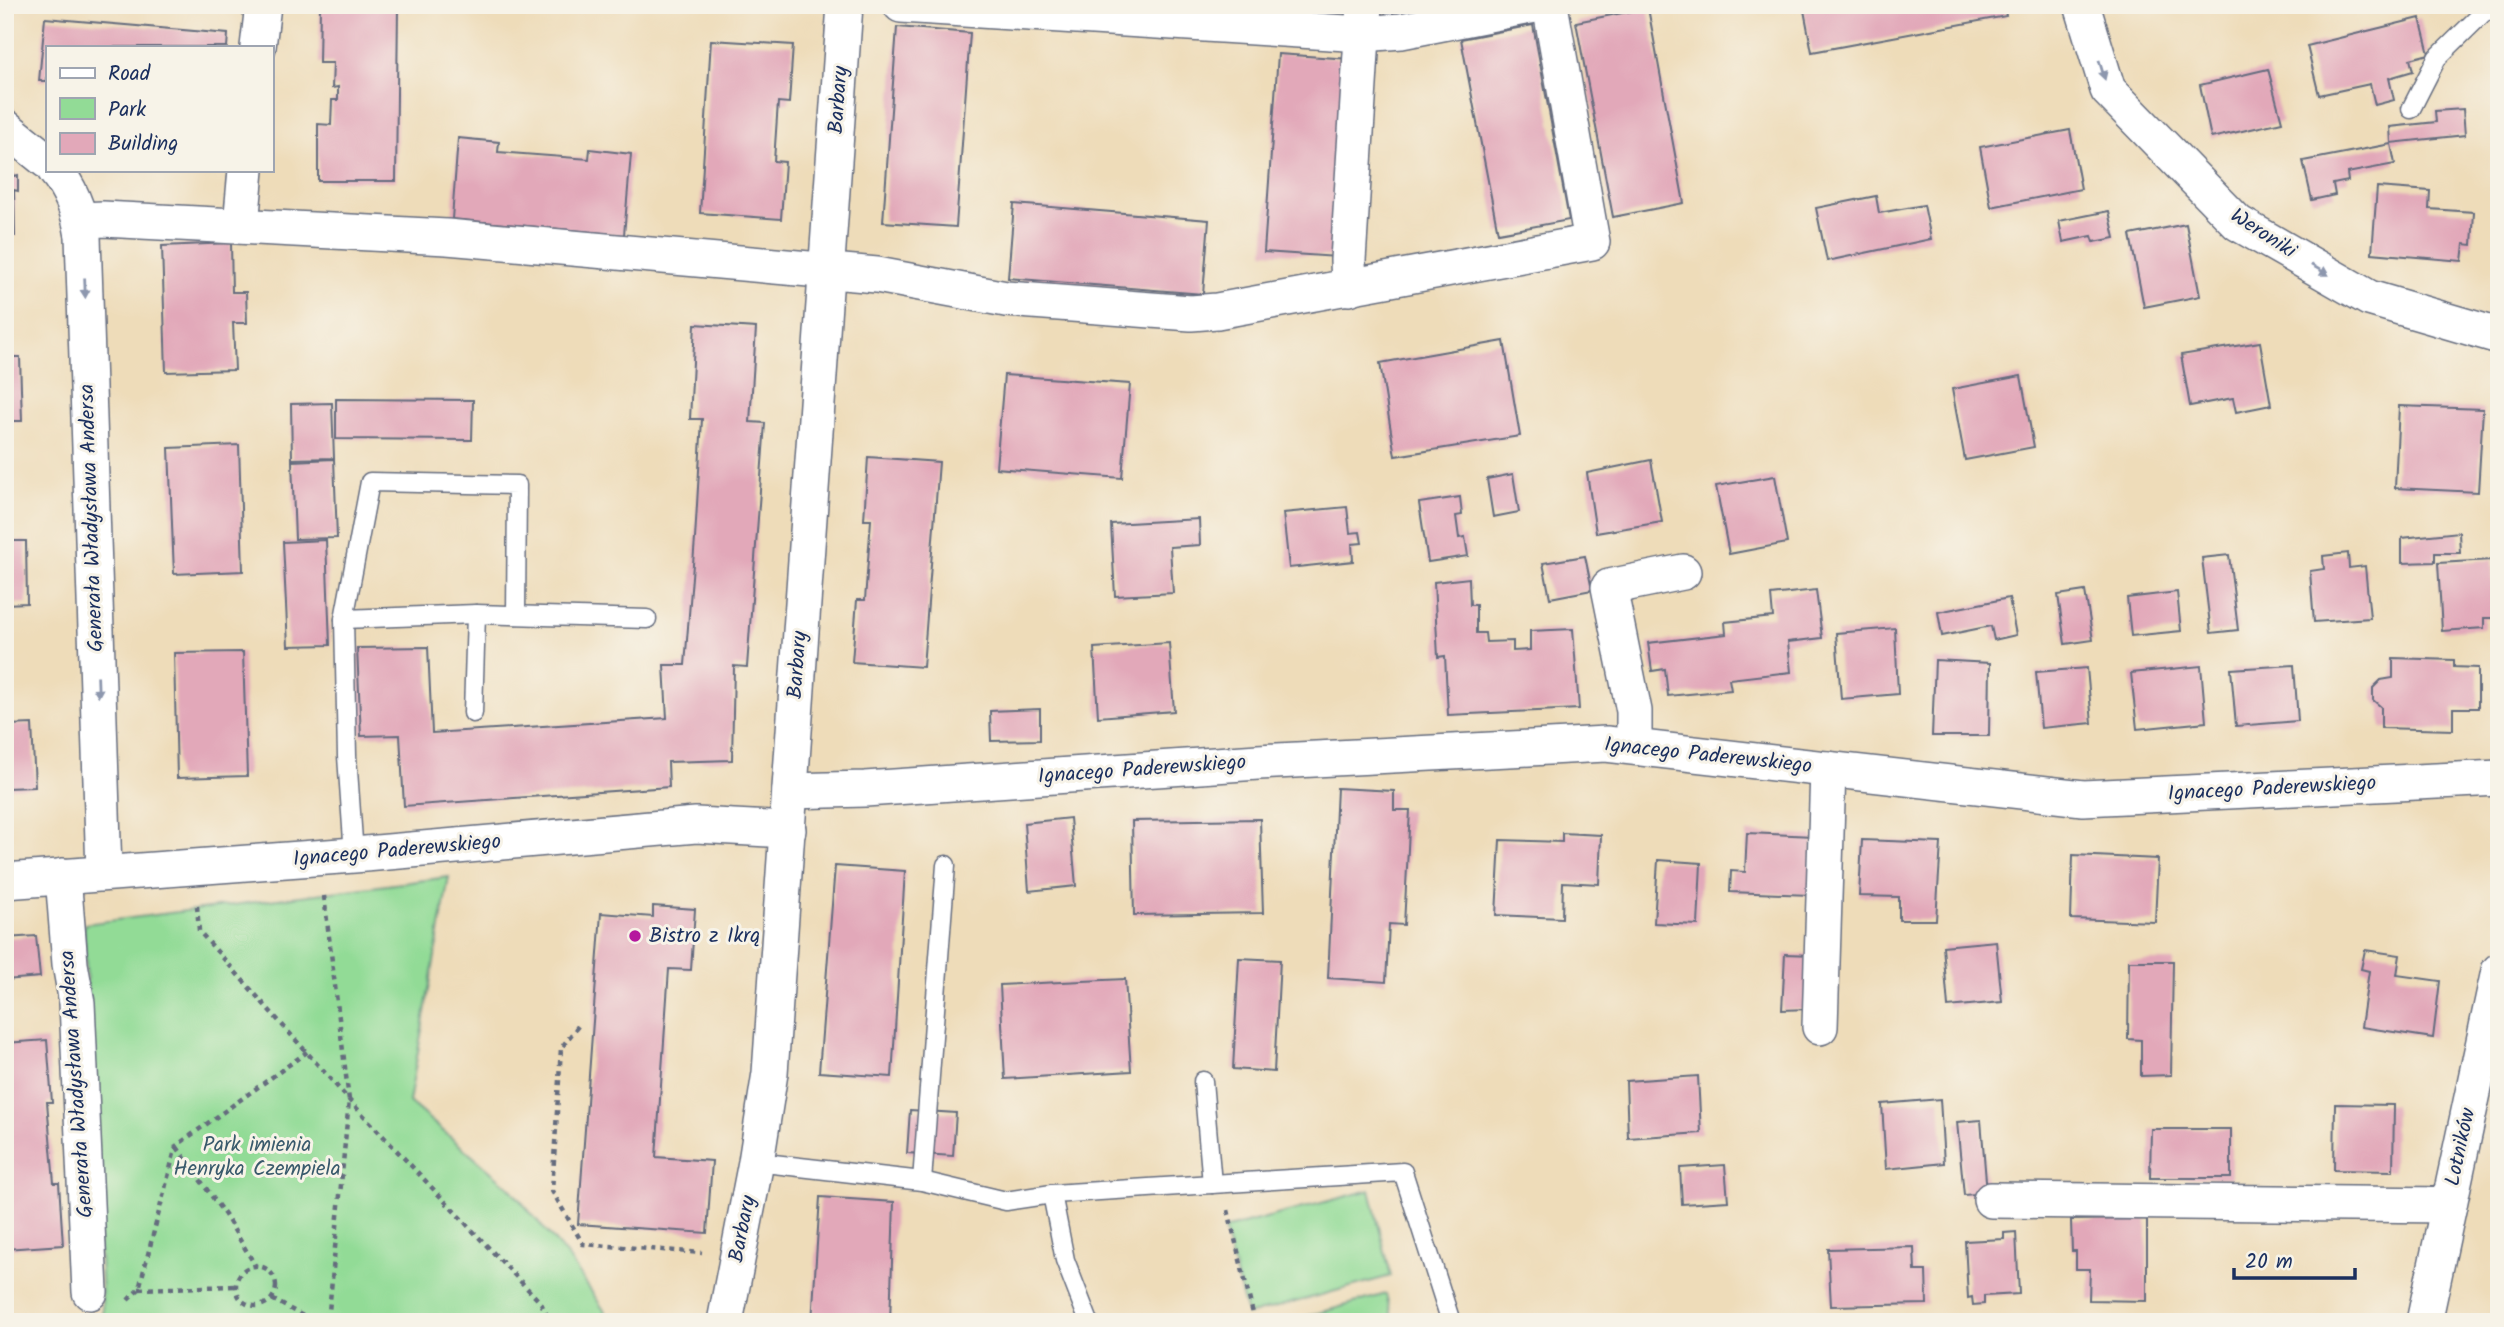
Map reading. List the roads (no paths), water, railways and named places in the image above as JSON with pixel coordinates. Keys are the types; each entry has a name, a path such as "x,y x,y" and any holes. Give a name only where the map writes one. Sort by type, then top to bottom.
{"street":[{"path":"258,46 262,5"},
{"name":"Barbary","path":"725,1322 770,1073 845,5"},
{"path":"901,5 1364,20 1401,31 1535,5"},
{"path":"80,220 241,225 447,237 877,275 1006,299 1191,313 1217,312 1592,242 1549,5"},
{"name":"Weroniki","path":"2082,5 2108,90 2238,223 2370,298 2499,336"},
{"path":"1349,288 1348,260 1364,20"},
{"path":"5,127 46,160"},
{"name":"Generała Władysława Andersa","path":"57,172 67,184 80,220 84,253 104,872"},
{"path":"241,225 246,172"},
{"path":"1634,746 1634,711 1609,587 1683,572"},
{"name":"Ignacego Paderewskiego","path":"790,791 865,789 1272,761 1606,744 2083,799 2499,778"},
{"path":"1820,1027 1828,769"},
{"name":"Ignacego Paderewskiego","path":"5,881 354,855 696,825 788,830"},
{"name":"Generała Władysława Andersa","path":"63,876 70,964 77,1003 90,1292"},
{"name":"Lotników","path":"2424,1322 2499,971"},
{"path":"1991,1200 2449,1205"}],"lane":[{"path":"2411,109 2437,58 2484,12 2499,8"},
{"path":"354,855 347,756 344,619 370,482 517,485 516,615"},
{"path":"473,713 475,614"},
{"path":"344,619 475,614 647,619"},
{"path":"922,1181 946,864"},
{"path":"1202,1081 1212,1184"},
{"path":"756,1162 922,1181 1006,1200 1052,1194 1403,1172 1451,1322"},
{"path":"1052,1194 1065,1260 1089,1322"}],"place":[{"name":"Bistro z Ikrą","path":"635,936"}],"park label":[{"name":"Park imienia Henryka Czempiela","path":"257,1157"}]}
